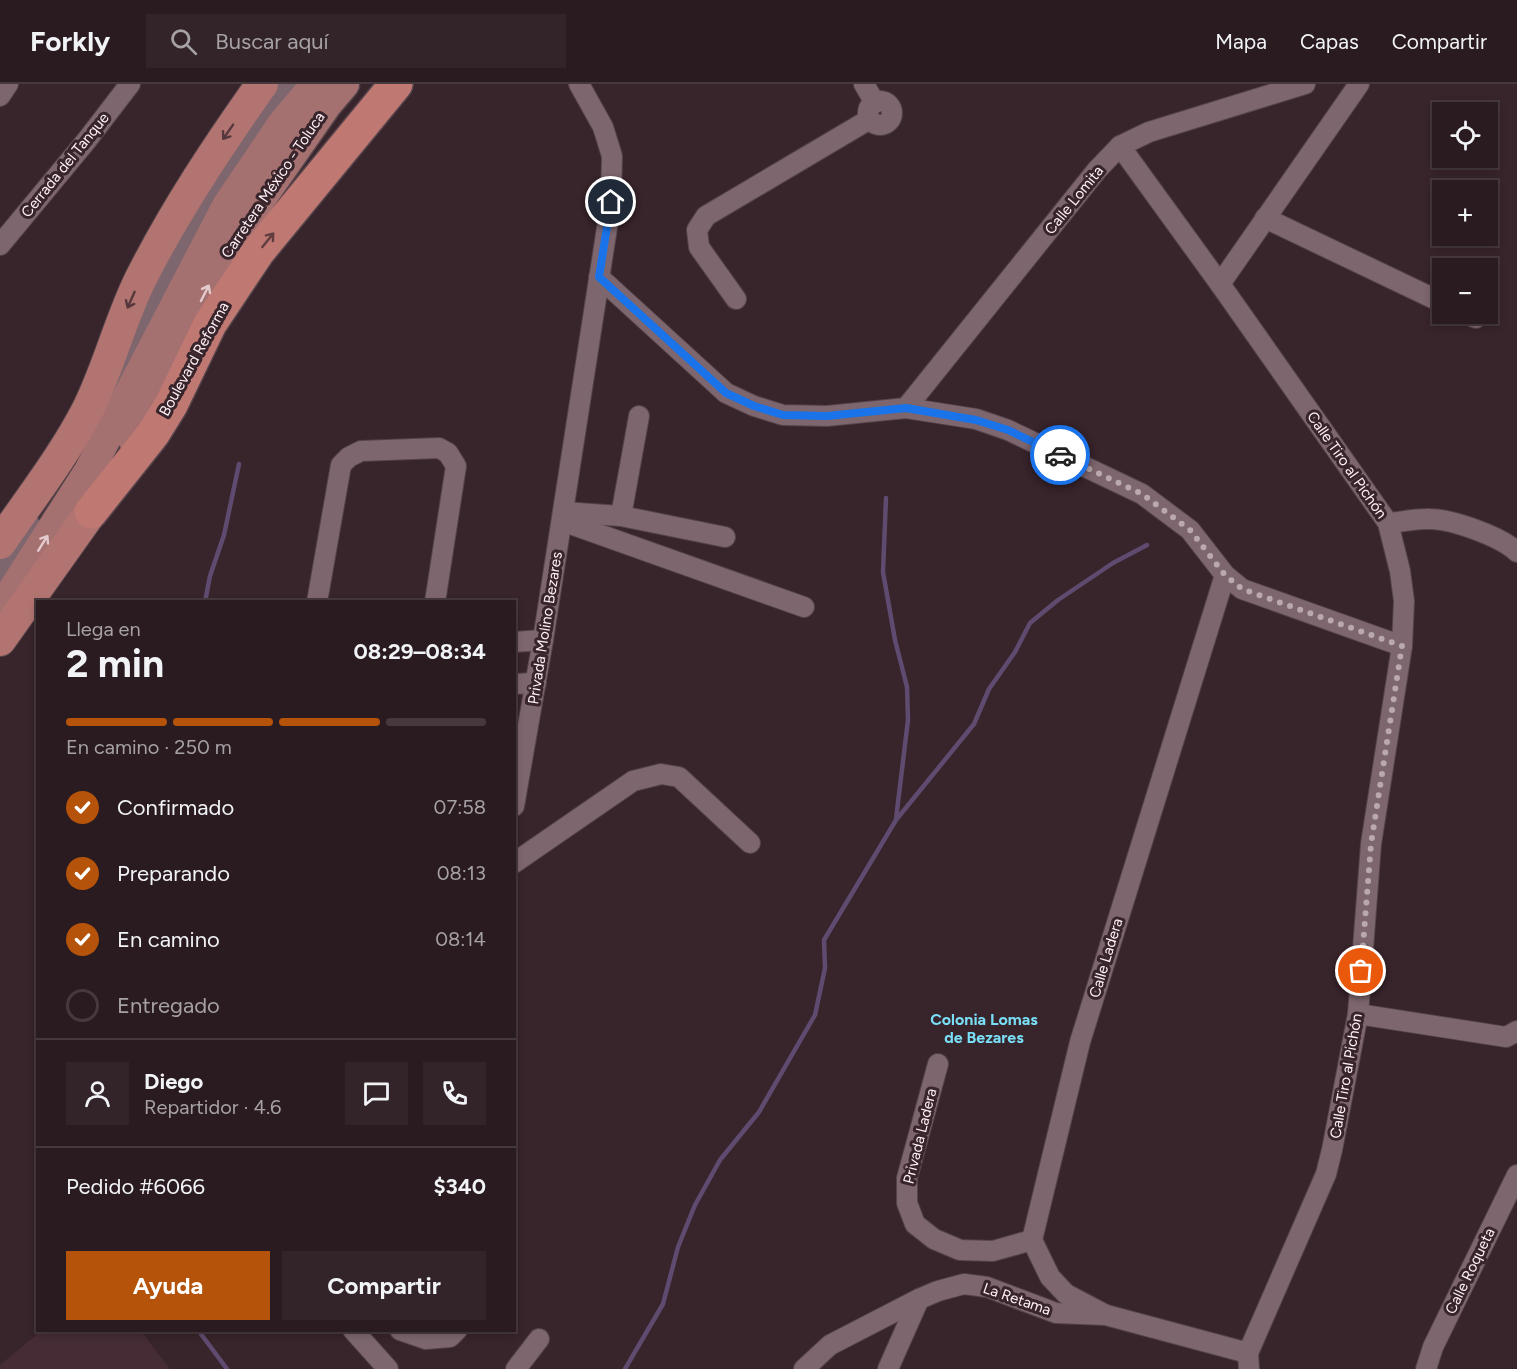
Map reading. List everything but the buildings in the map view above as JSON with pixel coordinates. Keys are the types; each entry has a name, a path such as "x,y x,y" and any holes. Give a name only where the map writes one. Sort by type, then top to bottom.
{"highway":[{"path":"0,543 52,469 88,409 140,280 178,210 211,156 262,84"},
{"name":"Boulevard Reforma","path":"0,640 91,512 153,434 171,405 210,324 258,252 396,84"}],"main road":[{"path":"0,567 98,426 116,394 139,339 207,206 291,84"},
{"path":"0,610 89,471 227,206 283,123 316,84"},
{"name":"Carretera México - Toluca","path":"91,512 149,412 232,239 327,104 344,84"}],"street":[{"path":"0,96 8,84"},
{"name":"Cerrada del Tanque","path":"0,245 130,84"},
{"name":"Privada Molino Bezares","path":"516,795 543,640 611,202 612,156 603,127 579,84"},
{"path":"736,299 699,247 697,230 706,216 872,111 864,84"},
{"name":"Calle Lomita","path":"906,408 1097,170 1120,146 1149,132 1305,84"},
{"path":"1220,284 1359,84"},
{"name":"Calle Tiro al Pichón","path":"1120,146 1388,523 1400,571 1404,601 1402,646 1371,844 1358,1014 1332,1150 1326,1174 1248,1361"},
{"path":"1265,218 1432,298"},
{"path":"599,277 726,393 754,406 783,415 827,416 906,408 976,420 1008,430 1142,494 1190,530 1225,575 1242,589 1402,646"},
{"path":"621,516 639,416"},
{"path":"317,600 341,465 349,457 362,451 440,448 448,453 456,466 435,600"},
{"path":"562,516 621,516 725,537"},
{"path":"562,516 804,607"},
{"path":"1388,523 1432,518 1475,529 1508,543 1517,552"},
{"name":"Calle Ladera","path":"1032,1240 1080,1042 1225,575"},
{"path":"516,642 543,640"},
{"path":"516,684 536,683"},
{"path":"516,862 633,781 661,774 679,777 750,843"},
{"path":"1358,1014 1506,1037 1517,1031"},
{"name":"Privada Ladera","path":"938,1064 907,1178 907,1203 915,1224 934,1239 960,1250 993,1251 1032,1240"},
{"name":"Calle Roqueta","path":"1426,1369 1433,1347 1517,1175"},
{"path":"1032,1240 1050,1277 1066,1294 1106,1315"},
{"name":"La Retama","path":"804,1369 830,1345 919,1299 964,1284 987,1287 1056,1313 1106,1315 1248,1361"},
{"path":"888,1369 919,1299"},
{"path":"355,1332 388,1369"},
{"path":"406,1332 426,1339 450,1337 455,1332"},
{"path":"516,1369 539,1339"}],"shaded area":[{"path":"40,1332 142,1332 170,1369 0,1369 0,1365"}],"waterway":[{"path":"205,600 210,576 224,535 239,464"},
{"path":"886,498 883,572 895,640 907,687 908,720 896,819"},
{"path":"625,1369 663,1304 678,1247 695,1205 720,1160 759,1112 815,1015 825,968 824,940 896,820 974,724 989,689 1015,652 1030,623 1058,600 1113,563 1147,545"},
{"path":"199,1332 227,1369"}],"way so far":[{"path":"1060,455 1142,494 1190,530 1225,575 1242,589 1402,646 1371,844 1361,971"}],"district":[{"name":"Colonia Lomas de Bezares","path":"984,1028"}],"route":[{"path":"611,202 599,277 726,393 754,406 783,415 827,416 906,408 976,420 1008,430 1060,455"}]}
